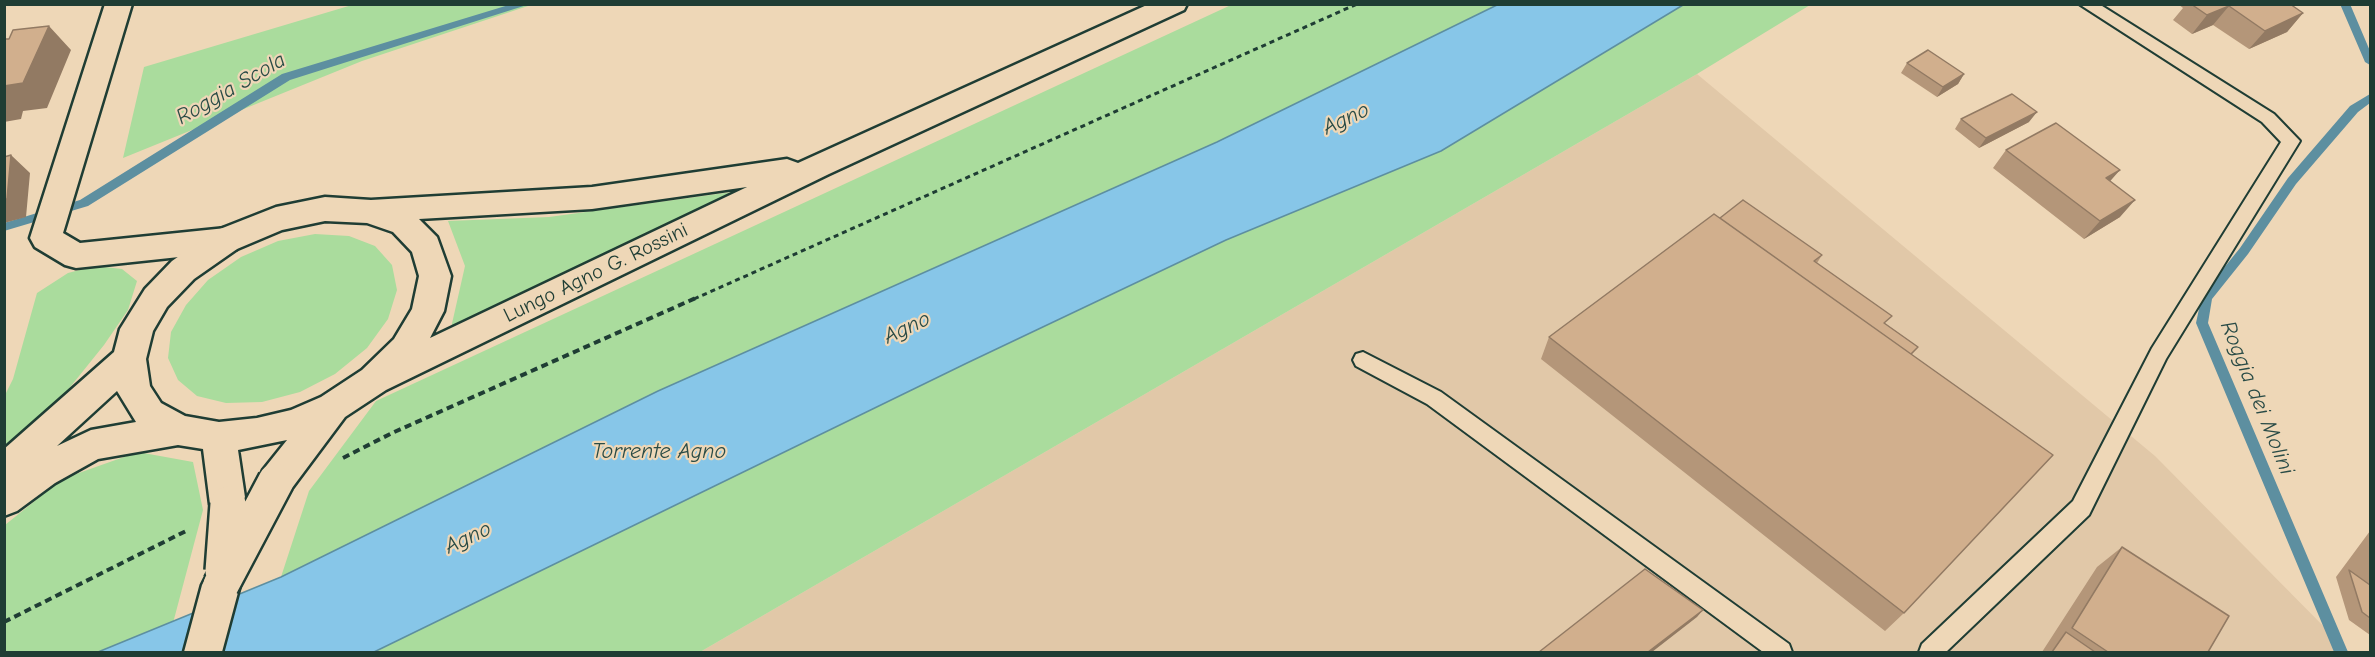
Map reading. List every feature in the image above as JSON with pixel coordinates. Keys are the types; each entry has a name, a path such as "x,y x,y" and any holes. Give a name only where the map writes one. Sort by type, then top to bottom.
{"main road":[{"path":"119,4 46,238 76,256 226,240"},
{"name":"Lungo Agno G. Rossini","path":"4,500 42,472 91,445 178,430 219,436 257,433 286,426 333,407 374,380 818,166 1174,4"},
{"name":"Lungo Agno G. Rossini","path":"178,430 149,413 133,389 129,359 137,329 156,298 183,270 226,240 276,219 325,209 369,211 592,198 818,166"},
{"name":"Lungo Agno G. Rossini","path":"369,211 404,224 426,246 435,276 428,311 406,349 374,380"},
{"path":"120,253 151,265 160,281 156,298"},
{"path":"4,472 129,359"},
{"path":"221,585 276,481 333,407"},
{"path":"202,652 221,585 228,504 219,436"}],"lane":[{"path":"1930,652 2081,508 2159,354 2291,141 2268,118 2087,4"},
{"path":"1363,360 1434,398 1781,652"}],"path":[{"path":"336,462 392,434 1357,4"},
{"path":"4,622 193,528"}],"shaded area":[{"path":"1697,74 2155,456 2349,652 700,652"}],"green space":[{"path":"352,5 531,5 362,61 123,158 144,67"},
{"path":"1231,5 1497,5 1217,142 658,391 281,577 309,491 376,401"},
{"path":"1683,5 1810,5 1697,74 700,652 374,652 967,363 1226,240 1441,151"},
{"path":"754,189 451,328 465,266 448,221 549,217"},
{"path":"315,234 349,236 375,246 392,265 397,290 388,319 367,348 335,374 300,392 262,402 226,403 197,396 178,380 168,358 171,332 186,305 208,280 241,257 278,241"},
{"path":"95,266 122,269 137,281 128,310 104,345 67,391 5,450 5,395 13,379 37,293 68,273"},
{"path":"138,452 193,462 203,510 173,623 98,652 5,652 5,525 62,479"}],"water":[{"name":"Torrente Agno","path":"1497,5 1683,5 1441,151 1226,240 967,363 374,652 98,652 281,577 658,391 1217,142"}],"building":[{"path":"2191,4 2290,4 2303,13 2265,31 2229,6 2207,15"},
{"path":"49,26 23,83 4,86 4,39 9,39 13,30"},
{"path":"1928,50 1964,74 1943,87 1907,63"},
{"path":"2012,94 2037,112 1986,138 1961,119"},
{"path":"2056,123 2120,170 2106,178 2135,200 2100,221 2006,150"},
{"path":"11,155 7,199 4,199 4,157"},
{"path":"1743,200 1822,255 1814,261 1892,316 1884,323 1918,347 1911,354 1720,218"},
{"path":"1714,214 2053,455 1904,613 1549,337"},
{"path":"2122,547 2229,616 2208,652 2108,652 2072,628"},
{"path":"1645,569 1703,610 1648,652 1539,652"},
{"path":"2349,570 2370,585 2370,618 2362,612"},
{"path":"2066,632 2095,652 2052,652"}],"waterway":[{"name":"Roggia Scola","path":"4,227 84,203 286,77 525,4"},
{"name":"Roggia dei Molini","path":"2345,4 2370,62"},
{"name":"Roggia dei Molini","path":"2341,652 2202,323 2206,298 2244,251 2292,181 2354,109 2370,98"}],"water label":[{"name":"Agno","path":"1346,119"},
{"name":"Agno","path":"907,328"},
{"name":"Agno","path":"468,538"}]}
